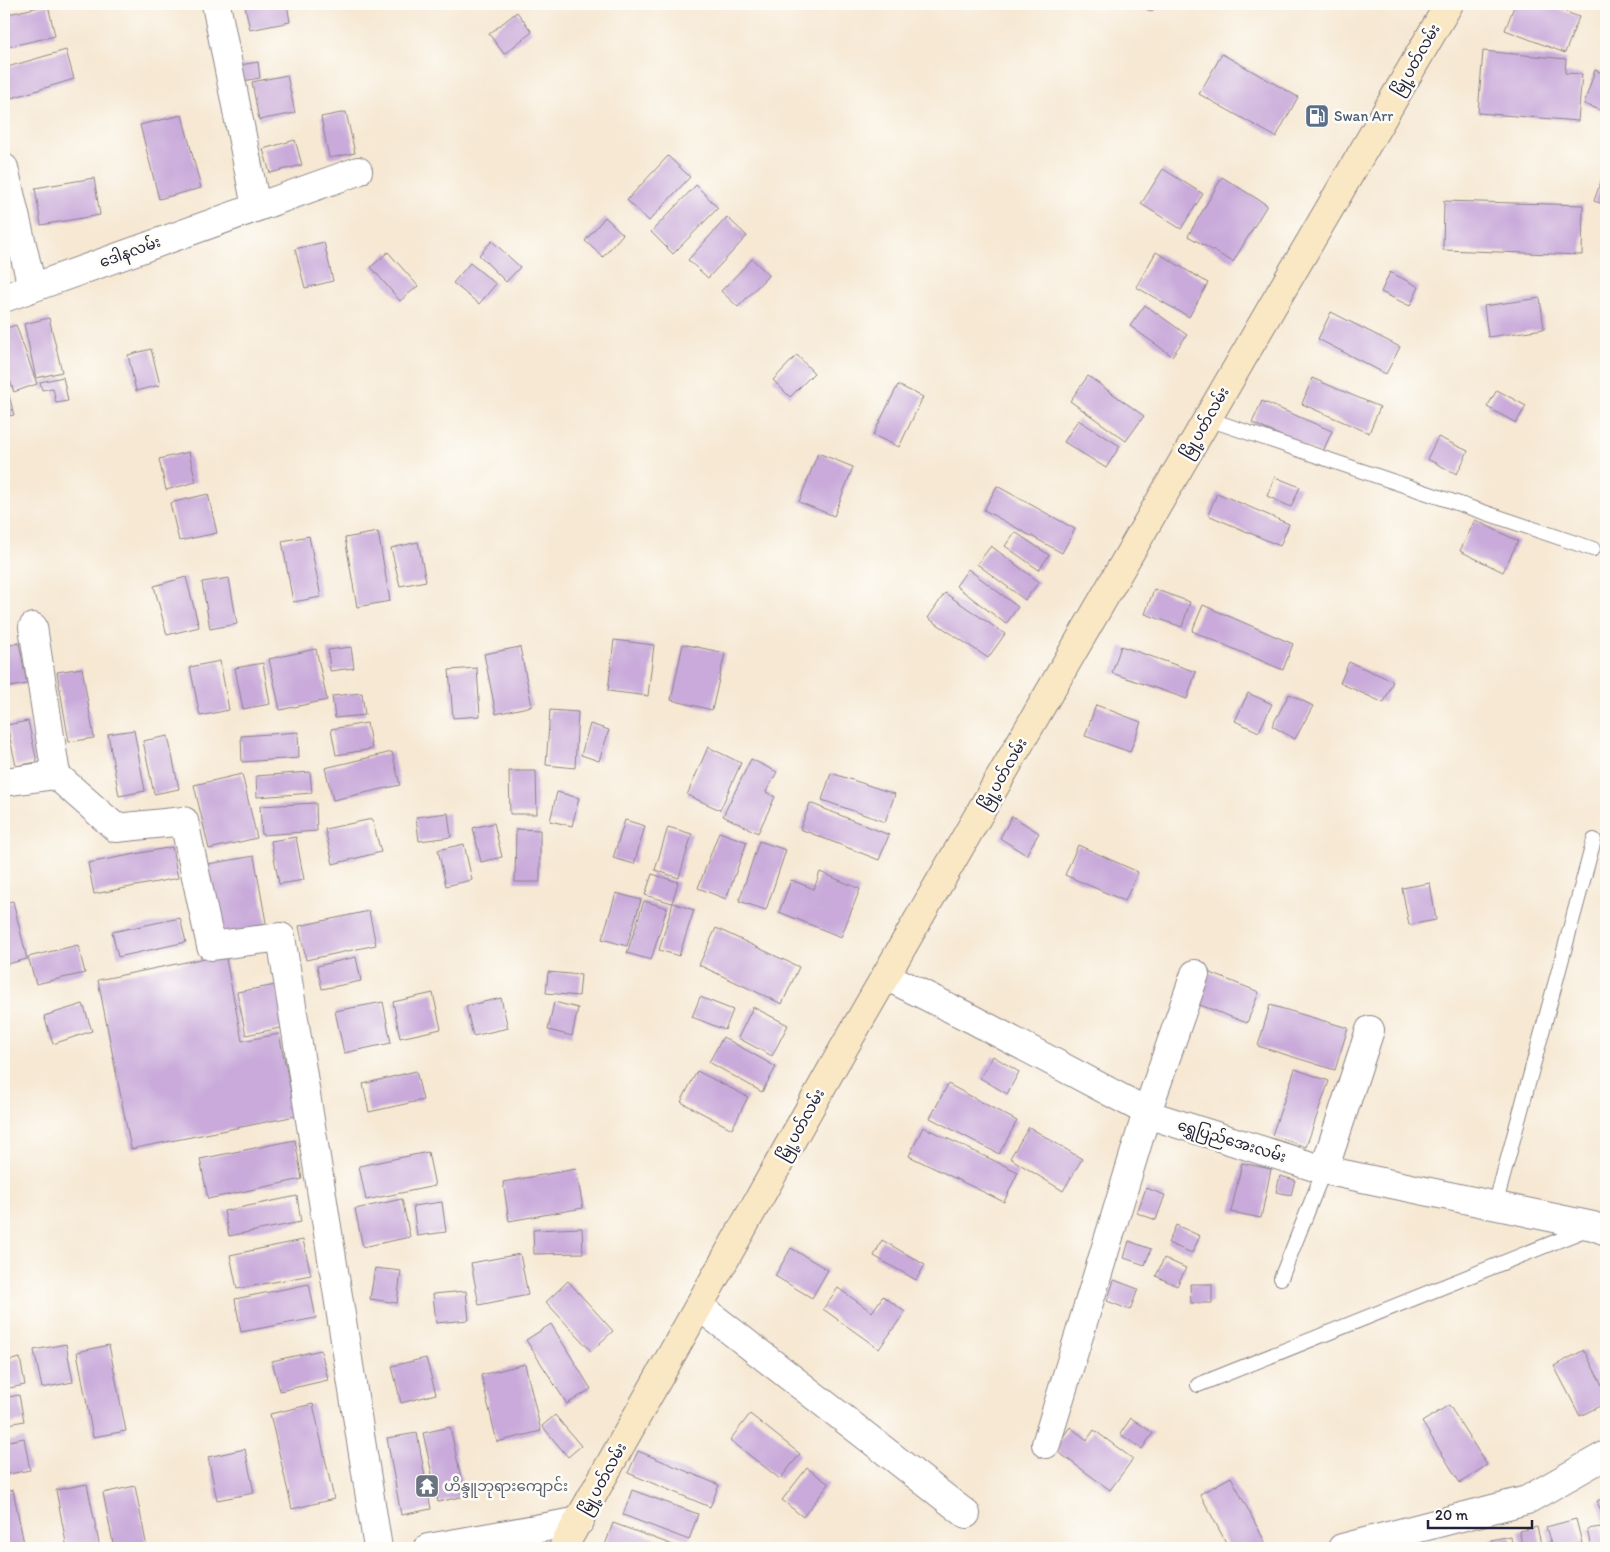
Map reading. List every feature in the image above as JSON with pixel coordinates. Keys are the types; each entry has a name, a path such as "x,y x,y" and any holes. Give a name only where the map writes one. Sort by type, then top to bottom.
{"main road":[{"name":"မြို့ပတ်လမ်း","path":"563,1548 580,1521 829,1074 1449,4"}],"street":[{"path":"216,4 256,207"},
{"path":"4,168 32,287"},
{"name":"ဒေါနလမ်း","path":"4,298 358,171"},
{"path":"33,627 56,775 116,828 184,821 210,946 281,937 378,1548"},
{"path":"4,782 56,775"},
{"path":"1046,1444 1147,1112 1195,974"},
{"name":"ရွှေပြည်အေးလမ်း","path":"886,976 1159,1118 1324,1170 1600,1229"},
{"path":"1324,1170 1370,1030"},
{"path":"700,1307 966,1514"},
{"path":"1342,1548 1527,1500 1606,1455"},
{"path":"428,1548 580,1521"}],"lane":[{"path":"1208,419 1592,548"},
{"path":"1495,1206 1594,840"},
{"path":"1282,1278 1324,1170"},
{"path":"1198,1385 1600,1229"}],"building":[{"path":"287,4 290,22 250,30 245,6"},
{"path":"1137,4 1156,4 1152,12"},
{"path":"1515,4 1545,4 1579,17 1565,53 1505,30"},
{"path":"48,5 55,36 7,47 4,34 4,15"},
{"path":"517,12 532,32 504,54 489,34"},
{"path":"66,50 74,79 12,98 4,68"},
{"path":"1483,51 1566,59 1565,73 1582,74 1578,121 1478,113"},
{"path":"1222,54 1298,97 1276,137 1199,94"},
{"path":"258,62 260,78 237,82 234,66"},
{"path":"1595,70 1606,74 1606,112 1584,104"},
{"path":"287,75 295,113 259,120 252,82"},
{"path":"346,112 355,153 329,158 321,117"},
{"path":"182,115 201,188 159,199 140,125"},
{"path":"295,140 302,165 270,173 263,149"},
{"path":"668,156 690,177 649,221 627,200"},
{"path":"1606,166 1606,205 1594,201"},
{"path":"1163,169 1203,194 1181,229 1141,204"},
{"path":"1222,177 1267,205 1233,262 1188,236"},
{"path":"94,178 100,215 41,225 35,188"},
{"path":"696,185 718,208 673,254 651,232"},
{"path":"1444,201 1583,205 1582,255 1443,250"},
{"path":"605,217 623,234 603,257 585,241"},
{"path":"727,217 747,236 708,278 688,260"},
{"path":"492,241 520,267 506,282 479,255"},
{"path":"324,242 333,281 305,288 295,249"},
{"path":"388,252 418,286 400,301 371,267"},
{"path":"1156,252 1208,283 1189,317 1136,287"},
{"path":"752,259 769,275 738,307 721,291"},
{"path":"470,263 496,284 479,304 453,283"},
{"path":"1390,272 1419,287 1410,306 1381,292"},
{"path":"1540,298 1544,329 1488,337 1484,306"},
{"path":"1145,305 1187,335 1172,356 1130,326"},
{"path":"1331,312 1400,347 1386,374 1318,339"},
{"path":"49,318 62,372 36,378 24,324"},
{"path":"16,325 37,384 14,392 4,363 4,329"},
{"path":"151,349 160,385 136,391 128,355"},
{"path":"797,355 814,373 790,397 773,380"},
{"path":"4,375 14,415 4,417"},
{"path":"1088,376 1144,416 1126,441 1070,401"},
{"path":"63,377 68,401 56,403 53,388 42,390 40,382"},
{"path":"1312,378 1380,407 1369,433 1302,404"},
{"path":"898,385 923,397 899,447 873,435"},
{"path":"1497,390 1526,406 1516,423 1487,407"},
{"path":"1262,401 1332,431 1322,454 1252,423"},
{"path":"1078,420 1120,446 1106,468 1064,442"},
{"path":"1438,437 1468,451 1457,474 1427,459"},
{"path":"189,452 196,482 166,490 159,459"},
{"path":"818,453 853,467 834,516 799,502"},
{"path":"1275,477 1300,487 1291,507 1267,496"},
{"path":"997,486 1075,529 1062,553 984,510"},
{"path":"1217,493 1289,524 1280,546 1208,515"},
{"path":"208,494 217,533 179,541 170,503"},
{"path":"1475,520 1518,541 1503,572 1460,551"},
{"path":"378,532 390,601 357,607 345,538"},
{"path":"1015,532 1049,555 1039,570 1005,546"},
{"path":"309,536 321,597 293,602 282,541"},
{"path":"418,542 426,581 400,586 391,548"},
{"path":"991,546 1039,582 1025,600 977,564"},
{"path":"968,569 1018,607 1006,624 956,586"},
{"path":"186,577 199,627 167,635 154,586"},
{"path":"229,578 237,624 210,629 202,582"},
{"path":"1154,589 1190,602 1182,627 1145,614"},
{"path":"945,593 1005,634 988,658 928,618"},
{"path":"1203,605 1293,644 1283,670 1192,631"},
{"path":"614,640 654,645 648,696 608,691"},
{"path":"19,643 27,684 4,688 4,646"},
{"path":"683,644 725,653 712,710 671,700"},
{"path":"1121,646 1196,672 1187,699 1112,673"},
{"path":"351,647 354,668 330,671 328,650"},
{"path":"520,647 532,706 496,714 484,654"},
{"path":"316,649 327,700 280,710 269,659"},
{"path":"220,661 229,710 200,716 190,667"},
{"path":"1349,662 1393,681 1384,703 1340,683"},
{"path":"263,663 270,704 243,709 235,668"},
{"path":"82,668 94,738 69,742 57,672"},
{"path":"477,668 480,716 453,718 449,670"},
{"path":"362,693 365,715 335,718 332,696"},
{"path":"1248,693 1272,704 1259,732 1235,721"},
{"path":"1289,694 1313,706 1295,739 1272,726"},
{"path":"1096,705 1141,722 1130,752 1085,736"},
{"path":"550,710 578,712 575,768 546,765"},
{"path":"28,721 37,762 16,766 7,725"},
{"path":"367,723 372,749 336,755 331,729"},
{"path":"590,724 609,730 599,761 581,755"},
{"path":"134,730 145,791 119,796 108,734"},
{"path":"298,732 299,758 242,762 241,736"},
{"path":"168,736 179,789 154,794 143,741"},
{"path":"4,744 9,767 4,768"},
{"path":"708,747 741,763 720,810 687,795"},
{"path":"392,752 400,785 333,800 325,768"},
{"path":"751,759 777,772 766,792 775,797 758,833 723,816"},
{"path":"509,771 536,771 537,814 510,814"},
{"path":"310,772 312,793 257,797 256,776"},
{"path":"831,773 895,794 885,822 822,800"},
{"path":"242,774 257,838 209,849 194,785"},
{"path":"557,792 579,798 572,826 550,821"},
{"path":"316,803 317,831 262,835 260,806"},
{"path":"810,803 889,835 879,860 800,829"},
{"path":"448,813 451,837 419,841 416,817"},
{"path":"1012,816 1039,833 1026,855 1000,838"},
{"path":"372,819 381,852 333,864 325,829"},
{"path":"625,820 645,826 634,864 613,858"},
{"path":"494,823 502,857 481,862 473,828"},
{"path":"668,827 692,834 679,878 655,870"},
{"path":"516,829 540,830 540,882 515,882"},
{"path":"719,832 747,842 726,899 698,888"},
{"path":"296,837 304,880 279,884 271,841"},
{"path":"759,841 786,850 766,910 739,901"},
{"path":"464,844 472,880 446,886 438,850"},
{"path":"1078,845 1138,872 1125,901 1065,875"},
{"path":"172,847 178,878 94,894 88,863"},
{"path":"254,856 267,928 221,936 208,864"},
{"path":"820,872 860,889 841,937 779,912 791,880 814,889"},
{"path":"652,874 678,882 672,903 645,895"},
{"path":"1430,883 1436,920 1409,925 1402,888"},
{"path":"616,893 641,900 627,946 602,939"},
{"path":"13,901 27,959 4,965 4,903"},
{"path":"644,901 667,908 651,960 627,953"},
{"path":"673,903 694,910 679,956 659,950"},
{"path":"369,911 376,945 306,960 299,926"},
{"path":"180,918 186,942 118,957 112,932"},
{"path":"716,928 799,967 782,1004 699,965"},
{"path":"78,945 85,973 36,984 28,957"},
{"path":"225,954 242,1041 279,1034 296,1116 131,1149 98,980"},
{"path":"356,957 361,981 322,989 317,966"},
{"path":"1203,970 1259,992 1247,1023 1192,1002"},
{"path":"548,972 581,975 579,996 546,993"},
{"path":"276,985 285,1027 246,1035 237,992"},
{"path":"433,993 441,1029 400,1038 393,1002"},
{"path":"700,997 733,1010 725,1030 692,1017"},
{"path":"501,998 508,1028 473,1036 466,1006"},
{"path":"383,1002 391,1043 344,1053 335,1011"},
{"path":"554,1002 578,1008 572,1036 548,1030"},
{"path":"83,1004 92,1031 53,1044 44,1016"},
{"path":"1270,1005 1348,1028 1335,1070 1258,1046"},
{"path":"753,1007 788,1025 772,1056 738,1038"},
{"path":"723,1037 776,1067 762,1092 709,1062"},
{"path":"993,1056 1019,1072 1007,1094 980,1078"},
{"path":"1295,1069 1329,1081 1306,1147 1272,1135"},
{"path":"416,1071 423,1100 369,1112 363,1084"},
{"path":"697,1071 748,1097 732,1129 681,1102"},
{"path":"948,1084 1017,1121 999,1154 930,1118"},
{"path":"923,1127 1018,1172 1004,1202 909,1156"},
{"path":"1029,1127 1082,1159 1063,1191 1010,1158"},
{"path":"295,1140 302,1179 208,1199 200,1159"},
{"path":"428,1152 435,1186 366,1200 359,1166"},
{"path":"1242,1163 1271,1169 1261,1218 1231,1212"},
{"path":"576,1169 583,1208 509,1221 503,1182"},
{"path":"1280,1176 1295,1180 1291,1195 1276,1192"},
{"path":"1146,1188 1165,1195 1156,1220 1137,1213"},
{"path":"297,1196 301,1222 229,1236 224,1211"},
{"path":"402,1199 410,1237 363,1247 355,1209"},
{"path":"442,1202 446,1232 417,1236 413,1206"},
{"path":"1176,1225 1200,1236 1192,1253 1168,1243"},
{"path":"582,1228 583,1253 534,1254 533,1230"},
{"path":"303,1240 311,1275 237,1289 230,1255"},
{"path":"882,1240 925,1265 916,1280 874,1256"},
{"path":"1129,1241 1151,1249 1145,1265 1124,1258"},
{"path":"791,1248 828,1270 812,1298 775,1276"},
{"path":"520,1254 528,1295 479,1305 471,1263"},
{"path":"1164,1258 1186,1268 1177,1286 1156,1276"},
{"path":"375,1268 401,1271 397,1303 370,1299"},
{"path":"1114,1280 1138,1289 1130,1310 1107,1301"},
{"path":"568,1281 613,1331 591,1351 546,1302"},
{"path":"309,1284 316,1318 241,1332 235,1299"},
{"path":"1190,1284 1212,1284 1212,1303 1191,1303"},
{"path":"838,1288 872,1312 883,1296 905,1312 879,1349 823,1309"},
{"path":"466,1291 469,1320 436,1323 433,1294"},
{"path":"551,1324 591,1389 567,1404 526,1340"},
{"path":"66,1344 73,1382 42,1388 34,1350"},
{"path":"109,1345 126,1431 93,1437 77,1352"},
{"path":"321,1350 328,1380 280,1391 272,1361"},
{"path":"1584,1350 1606,1393 1606,1403 1580,1416 1554,1366"},
{"path":"20,1358 25,1385 4,1389 4,1362"},
{"path":"426,1358 436,1394 401,1403 392,1366"},
{"path":"525,1364 541,1431 497,1442 481,1375"},
{"path":"19,1395 24,1421 4,1425 4,1398"},
{"path":"313,1404 334,1499 292,1509 270,1414"},
{"path":"1449,1405 1487,1465 1460,1483 1422,1422"},
{"path":"750,1414 800,1454 780,1479 730,1440"},
{"path":"555,1415 581,1446 568,1457 542,1426"},
{"path":"1131,1418 1153,1433 1142,1449 1120,1434"},
{"path":"450,1427 465,1496 438,1502 423,1433"},
{"path":"1070,1427 1087,1440 1094,1430 1133,1459 1110,1490 1054,1449"},
{"path":"417,1433 431,1509 401,1515 387,1438"},
{"path":"24,1438 30,1470 4,1475 4,1442"},
{"path":"245,1449 254,1493 217,1500 208,1457"},
{"path":"638,1451 719,1485 710,1507 628,1473"},
{"path":"807,1468 829,1484 803,1517 782,1500"},
{"path":"1231,1477 1265,1542 1252,1548 1229,1548 1200,1494"},
{"path":"87,1484 100,1548 67,1548 56,1490"},
{"path":"135,1486 147,1548 114,1548 103,1493"},
{"path":"13,1490 25,1548 4,1548 4,1492"},
{"path":"632,1490 698,1514 689,1540 623,1515"},
{"path":"1606,1497 1606,1525 1597,1501"},
{"path":"1576,1519 1582,1543 1563,1548 1552,1548 1546,1527"},
{"path":"613,1523 681,1548 604,1548"},
{"path":"1537,1527 1542,1548 1523,1548 1519,1531"},
{"path":"1601,1527 1606,1548 1591,1548 1587,1529"},
{"path":"1510,1536 1514,1548 1493,1548 1491,1540"},
{"path":"1449,1544 1450,1548 1427,1548 1427,1547"}],"place":[{"name":"Swan Arr","path":"1317,116"},
{"name":"ဟိန္ဒူဘုရားကျောင်း","path":"427,1486"}]}
